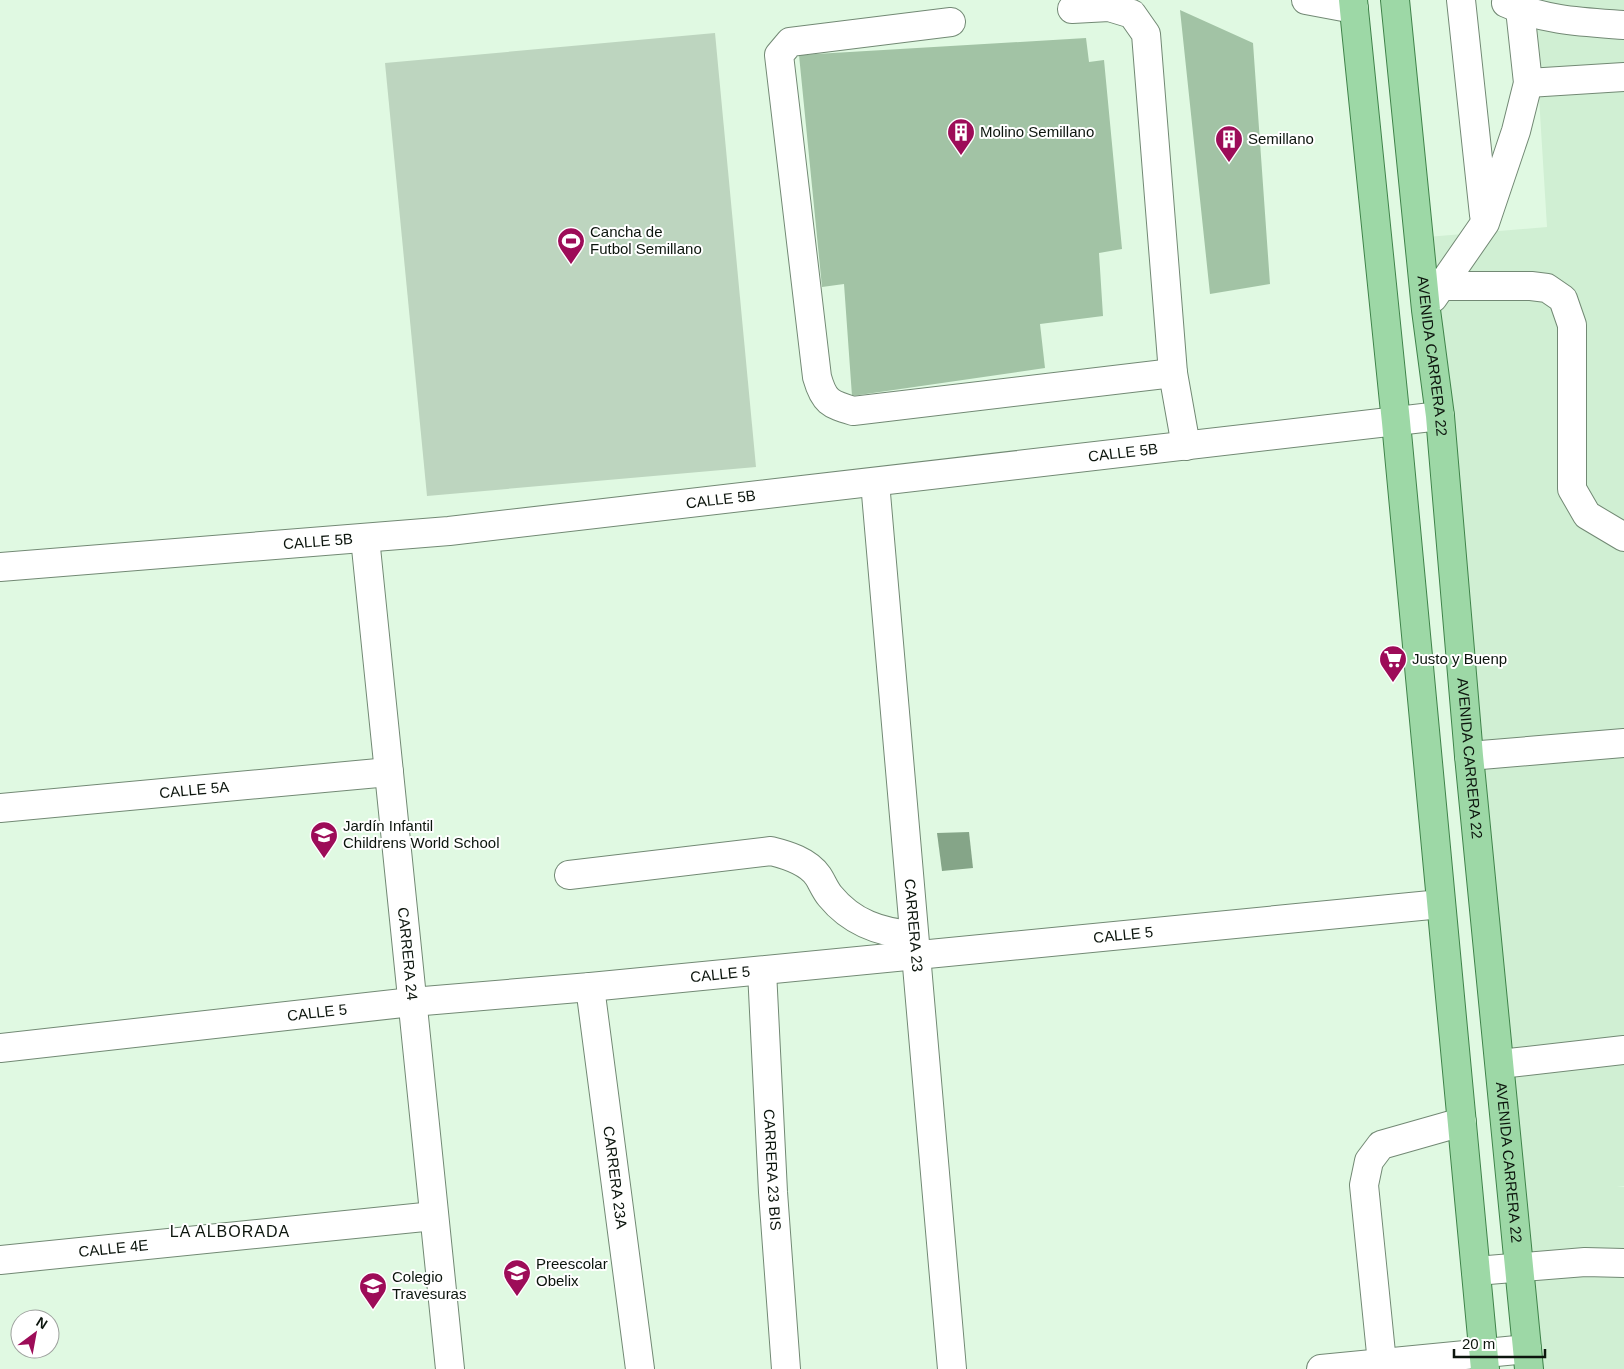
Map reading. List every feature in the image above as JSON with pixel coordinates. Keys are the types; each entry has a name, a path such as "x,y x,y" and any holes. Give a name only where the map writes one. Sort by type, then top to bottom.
{"main road":[{"name":"AVENIDA CARRERA 22","path":"1395,0 1426,310 1440,416 1469,756 1528,1359"},
{"path":"1354,5 1396,422 1484,1362"}],"street":[{"path":"1306,0 1354,5"},
{"path":"1461,0 1485,223"},
{"path":"1426,310 1440,286 1485,223 1516,132 1528,83 1513,3"},
{"path":"1513,3 1559,21 1624,24"},
{"path":"1072,10 1109,7 1132,14 1146,34 1173,372 1186,446"},
{"path":"951,22 790,42 779,55 817,377 822,395 833,405 853,411 1173,372"},
{"path":"1528,83 1624,77"},
{"path":"1440,286 1531,286 1547,288 1563,299 1572,325 1572,489 1587,515 1624,537"},
{"name":"CALLE 5B","path":"0,567 450,531 1440,416"},
{"name":"CARRERA 23","path":"874,482 952,1369"},
{"name":"CARRERA 24","path":"365,538 450,1369"},
{"path":"1469,756 1624,743"},
{"name":"CALLE 5A","path":"0,808 389,772"},
{"path":"568,875 771,851 792,856 816,873 829,895 843,910 864,925 890,933 915,945"},
{"name":"CALLE 5","path":"0,1048 412,1002 590,988 762,970 915,945 1441,904"},
{"name":"CARRERA 23 BIS","path":"762,970 773,1192 786,1369"},
{"name":"CARRERA 23A","path":"590,988 640,1369"},
{"path":"1500,1064 1624,1050"},
{"path":"1382,1364 1364,1185 1370,1161 1381,1145 1462,1122"},
{"name":"CALLE 4E","path":"0,1260 434,1216"},
{"path":"1476,1271 1585,1262 1624,1263"},
{"path":"1321,1369 1382,1364 1528,1359"}],"shaded area":[{"path":"1533,0 1624,0 1624,1186 1617,1187 1624,1187 1624,1369 1532,1369 1427,237 1547,227"},
{"name":"Cancha de Futbol Semillano","path":"715,33 756,467 427,496 385,63"},
{"path":"969,832 973,868 942,871 937,833"}],"building":[{"name":"Semillano","path":"1180,10 1253,43 1270,284 1210,294"},
{"name":"Molino Semillano","path":"1086,38 1089,62 1104,60 1122,249 1099,253 1103,316 1040,324 1045,368 852,396 844,284 822,287 799,55"}],"place":[{"name":"Molino Semillano","path":"961,156"},
{"name":"Semillano","path":"1229,163"},
{"name":"Cancha de Futbol Semillano","path":"571,265"},
{"name":"Justo y Buenp","path":"1393,683"},
{"name":"Jardín Infantil Childrens World School","path":"324,859"},
{"name":"Preescolar Obelix","path":"517,1297"},
{"name":"Colegio Travesuras","path":"373,1310"}],"district":[{"name":"LA ALBORADA","path":"230,1231"}]}
